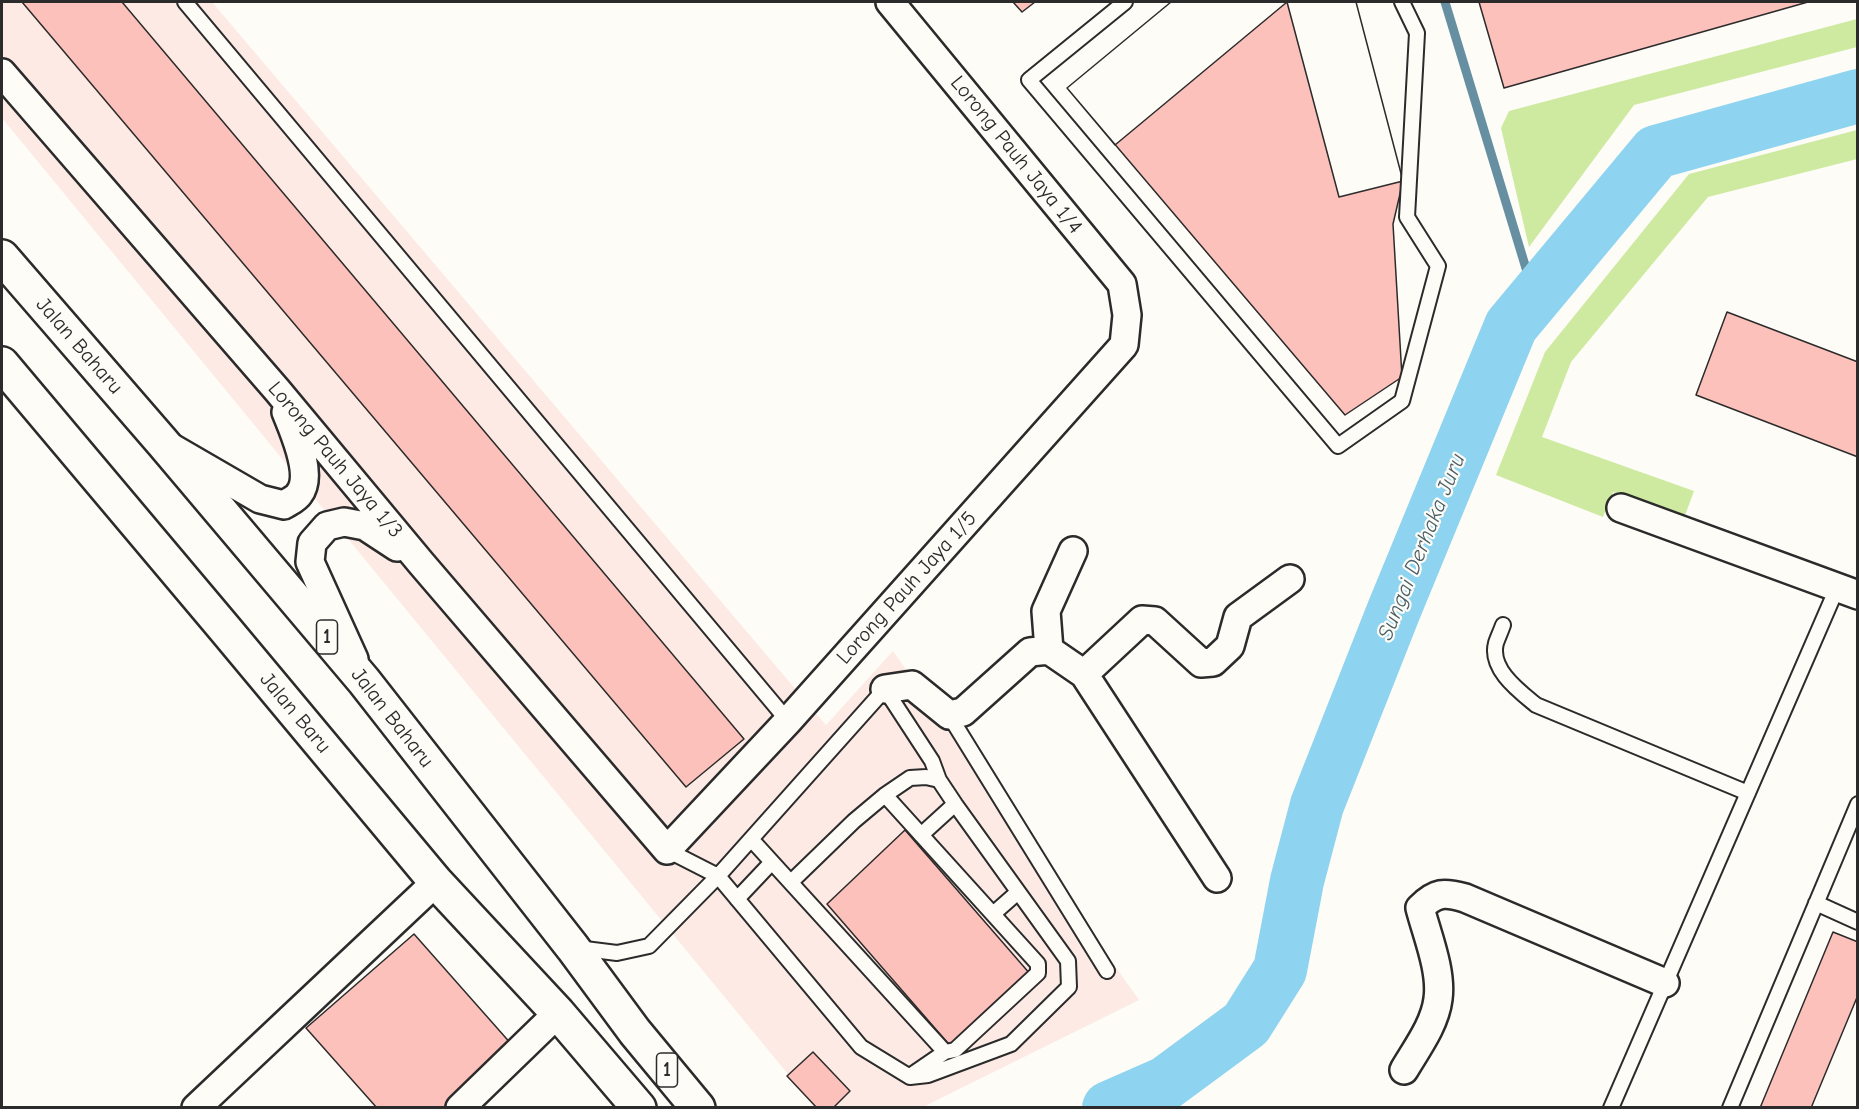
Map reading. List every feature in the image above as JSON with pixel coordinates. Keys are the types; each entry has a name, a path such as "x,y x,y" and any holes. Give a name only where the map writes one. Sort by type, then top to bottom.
{"highway":[{"name":"Jalan Baharu","path":"2,257 364,681 573,948 635,1032 698,1107"},
{"name":"Jalan Baru","path":"2,364 436,882 558,1013 639,1107"}],"street":[{"name":"Lorong Pauh Jaya 1/4","path":"890,2 1122,284 1127,315"},
{"name":"Lorong Pauh Jaya 1/3","path":"2,73 277,390 421,563 667,850"},
{"name":"Lorong Pauh Jaya 1/5","path":"667,850 788,721 1124,345 1127,315"},
{"path":"163,443 260,499 284,505 299,495 305,479 300,448 277,390"},
{"path":"1621,508 1847,592"},
{"path":"364,681 310,562 312,543 327,526 344,522 365,526 421,563"},
{"path":"1049,650 1046,611 1073,551"},
{"path":"1084,674 1142,620 1155,621 1201,663 1214,662 1230,646 1238,617 1290,579"},
{"path":"885,689 912,685 949,715 963,712 1030,652 1049,650 1084,674 1217,878"},
{"path":"196,1107 436,882"},
{"path":"1404,1070 1431,1023 1438,1000 1439,981 1420,908 1431,897 1449,893 1465,898 1665,983"},
{"path":"460,1107 558,1013"}],"lane":[{"path":"185,2 788,721"},
{"path":"1125,2 1029,80 1338,446 1402,401 1438,266 1407,217 1417,33 1402,2"},
{"path":"1611,1107 1748,793 1847,592"},
{"path":"1503,626 1495,646 1497,665 1516,688 1536,705 1748,793"},
{"path":"573,948 616,953 650,946 718,876 885,689 932,761 939,780 955,804 1068,961 1070,987 1011,1044 928,1075 910,1077 861,1047 718,876 667,850"},
{"path":"949,715 1107,971"},
{"path":"791,882 854,821 885,795 910,778 926,777 939,780"},
{"path":"885,795 1038,964 1038,973 955,1050 945,1052 910,1077"},
{"path":"921,835 955,804"},
{"path":"1730,1107 1857,804"},
{"path":"751,839 945,1052"},
{"path":"737,898 772,862"},
{"path":"993,914 1018,892"},
{"path":"1816,903 1857,922"}],"shaded area":[{"path":"2,2 212,2 826,725 893,651 1139,1000 923,1107 815,1107 2,118"}],"green space":[{"path":"1857,19 1857,47 1634,105 1529,247 1501,128 1509,111"},
{"path":"1857,130 1857,159 1708,197 1571,362 1542,437 1694,491 1684,518 1613,492 1603,517 1496,475 1545,352 1689,174"}],"building":[{"path":"22,2 122,2 744,739 686,787"},
{"path":"1013,2 1035,2 1022,12"},
{"path":"1171,2 1356,2 1403,181 1393,224 1402,377 1345,415 1067,88"},
{"path":"1171,2 1287,2 1115,145 1067,88"},
{"path":"1287,2 1356,2 1403,181 1339,197"},
{"path":"1479,2 1808,2 1504,88"},
{"path":"1727,312 1858,362 1858,457 1696,395"},
{"path":"905,830 1031,975 953,1049 827,904"},
{"path":"1833,932 1858,942 1858,995 1811,1108 1760,1108"},
{"path":"414,934 513,1046 443,1108 377,1108 306,1028"},
{"path":"813,1052 850,1091 833,1108 817,1108 787,1076"}],"waterway":[{"path":"1445,2 1535,298"},
{"name":"Sungai Derhaka Juru","path":"1109,1108 1166,1083 1246,1024 1280,970 1297,881 1317,805 1394,610 1511,326 1656,152 1858,96"}]}
